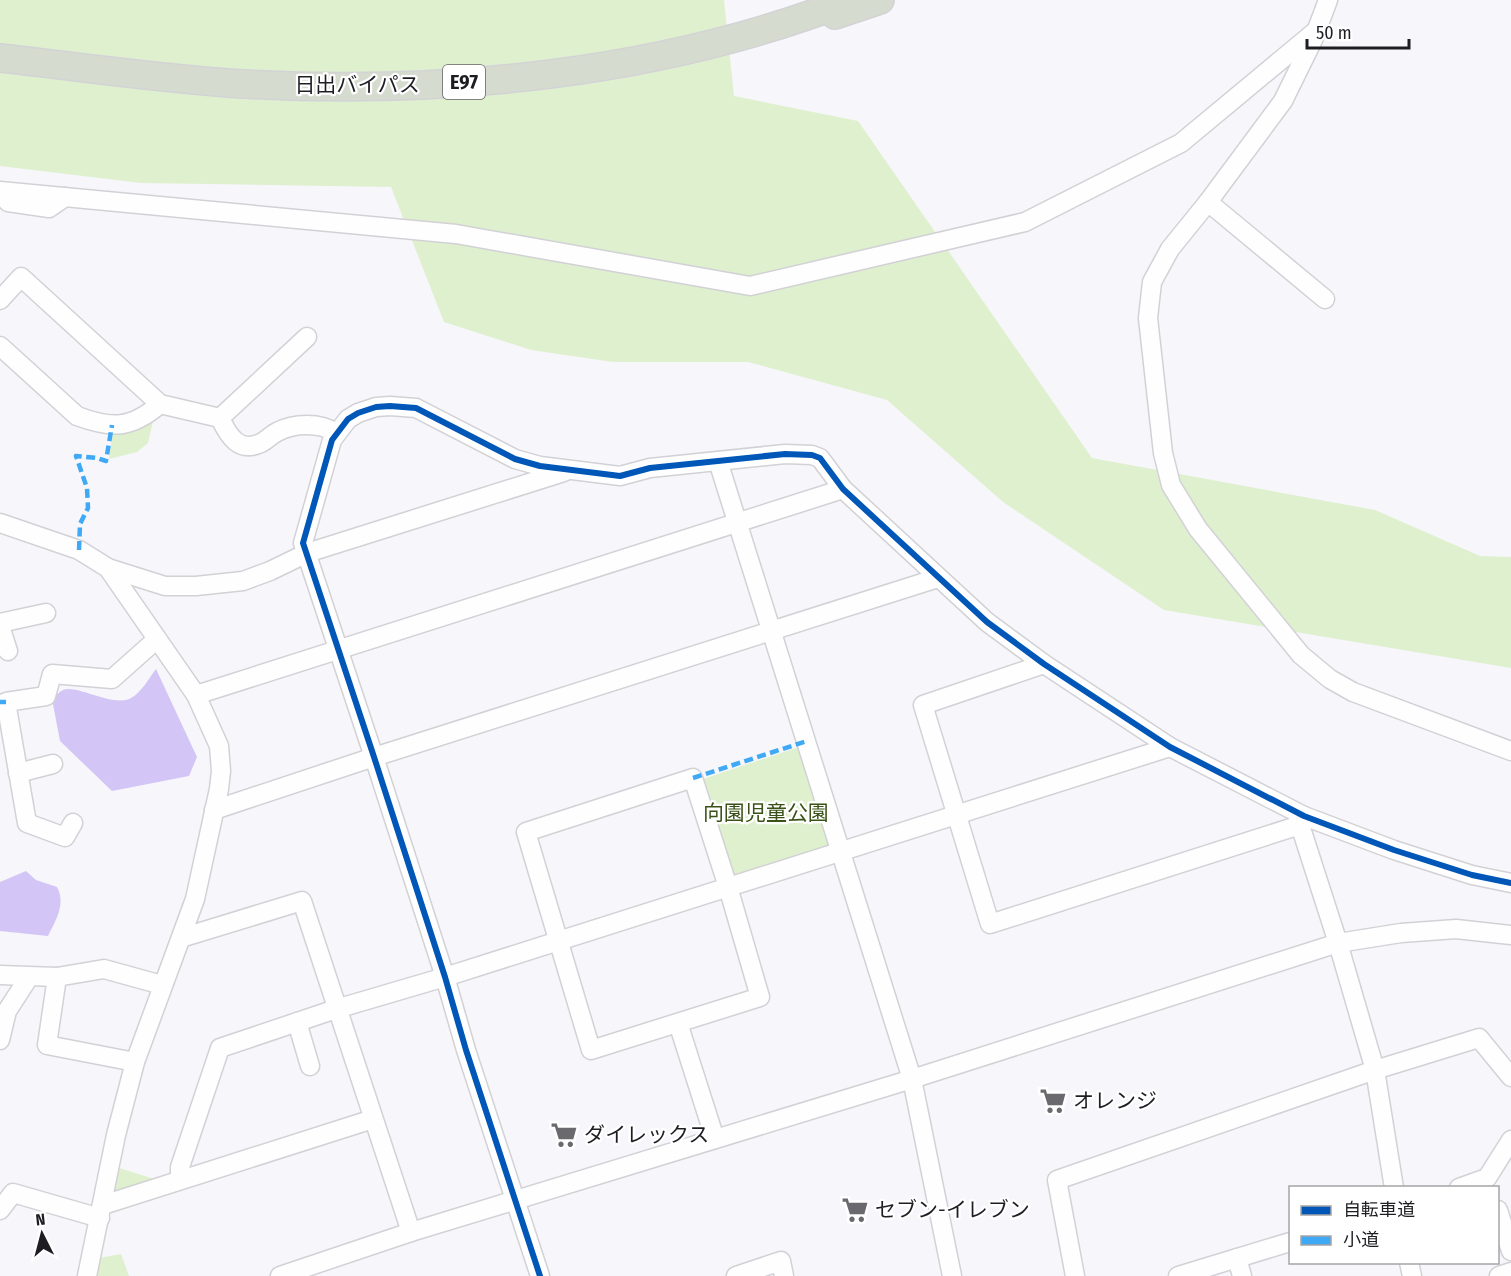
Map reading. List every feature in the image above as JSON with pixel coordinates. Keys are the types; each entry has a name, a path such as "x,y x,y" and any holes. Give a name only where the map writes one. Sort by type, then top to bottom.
{"highway":[{"name":"日出バイパス","path":"0,58 242,84 335,87 431,84 532,76 619,63 735,37 850,0"},
{"path":"735,37 832,16 879,0"}],"street":[{"path":"1328,0 1317,30 1283,101 1170,249 1152,282 1148,318 1163,453 1171,485 1198,530 1301,656 1330,679 1353,692 1511,751"},
{"path":"0,191 456,234 750,285 1025,222 1181,143 1317,30"},
{"path":"0,201 49,208 65,197"},
{"path":"1208,202 1325,299"},
{"path":"0,300 21,277 160,404 220,418"},
{"path":"220,418 308,337"},
{"path":"0,346 77,416 90,421 112,425 129,423 145,417 160,404"},
{"path":"540,1276 514,1201 375,757 303,543 332,440 348,419 358,413 376,407 416,408 515,459 540,466 620,476 650,468 785,454 812,455 820,458 843,489 987,622 1044,664 1170,747 1302,820 1472,875 1511,883"},
{"path":"220,418 226,432 237,444 246,447 262,442 278,431 305,425 320,426 336,433"},
{"path":"718,461 912,1079 952,1276"},
{"path":"0,523 78,550 108,568 165,586 196,586 243,581 307,553 573,469"},
{"path":"196,695 843,489"},
{"path":"87,1276 116,1135 135,1062 195,899 220,780 219,746 196,695 108,568"},
{"path":"214,810 938,578"},
{"path":"8,651 0,625 46,613"},
{"path":"73,823 65,837 25,829 6,702 46,696 52,674 112,679 157,639"},
{"path":"1044,664 923,705 990,924 1302,820"},
{"path":"180,1179 180,1167 220,1048 336,1009 445,977 956,813 1170,747"},
{"path":"18,773 53,764"},
{"path":"693,778 728,887 760,997 591,1050 526,832 693,778"},
{"path":"1302,820 1375,1070 1394,1186"},
{"path":"181,938 302,901 411,1232"},
{"path":"280,1276 411,1232 912,1079 1338,943 1401,933 1456,929 1511,935"},
{"path":"0,975 57,977 104,969 162,985"},
{"path":"0,1040 7,1011 29,977"},
{"path":"57,977 47,1046 135,1062"},
{"path":"297,1022 310,1066"},
{"path":"678,1023 715,1139"},
{"path":"1075,1276 1057,1180 1375,1070 1479,1038 1511,1077"},
{"path":"0,1210 7,1191 101,1211 180,1179 373,1119"},
{"path":"1471,1186 1489,1183 1511,1140"},
{"path":"1499,1216 1511,1251"},
{"path":"1178,1276 1289,1242"},
{"path":"1237,1258 1242,1276"},
{"path":"736,1276 781,1261 784,1276"},
{"path":"1499,1276 1511,1272"}],"green space":[{"path":"0,0 724,0 734,96 858,121 1092,458 1375,510 1480,556 1511,557 1511,668 1164,610 1003,502 887,400 748,362 613,362 531,350 444,322 391,187 141,183 0,166"},
{"path":"154,417 148,443 137,452 109,459 113,431"},
{"name":"向園児童公園","path":"799,747 832,846 733,878 700,780"},
{"path":"116,1167 161,1181 116,1195 110,1191"},
{"path":"121,1254 129,1276 95,1276 99,1258"}],"shaded area":[{"path":"156,669 197,757 189,776 112,791 60,741 52,699 63,690 69,689 115,700 131,698 139,692"},
{"path":"26,871 36,880 57,887 60,893 59,912 48,936 0,931 0,882"}],"marked path":[{"path":"79,550 80,524 88,508 87,488 76,456 106,461 112,425"},
{"path":"0,702 6,702"},
{"path":"693,778 807,741"}],"cycle path":[{"path":"540,1276 303,543 332,440 348,419 358,413 376,407 416,408 515,459 540,466 620,476 650,468 785,454 812,455 820,458 843,489 987,622 1044,664 1170,747 1304,816 1394,850 1472,875 1511,883"}],"place":[{"name":"オレンジ","path":"1053,1101"},
{"name":"ダイレックス","path":"564,1135"},
{"name":"セブン-イレブン","path":"855,1210"}]}
